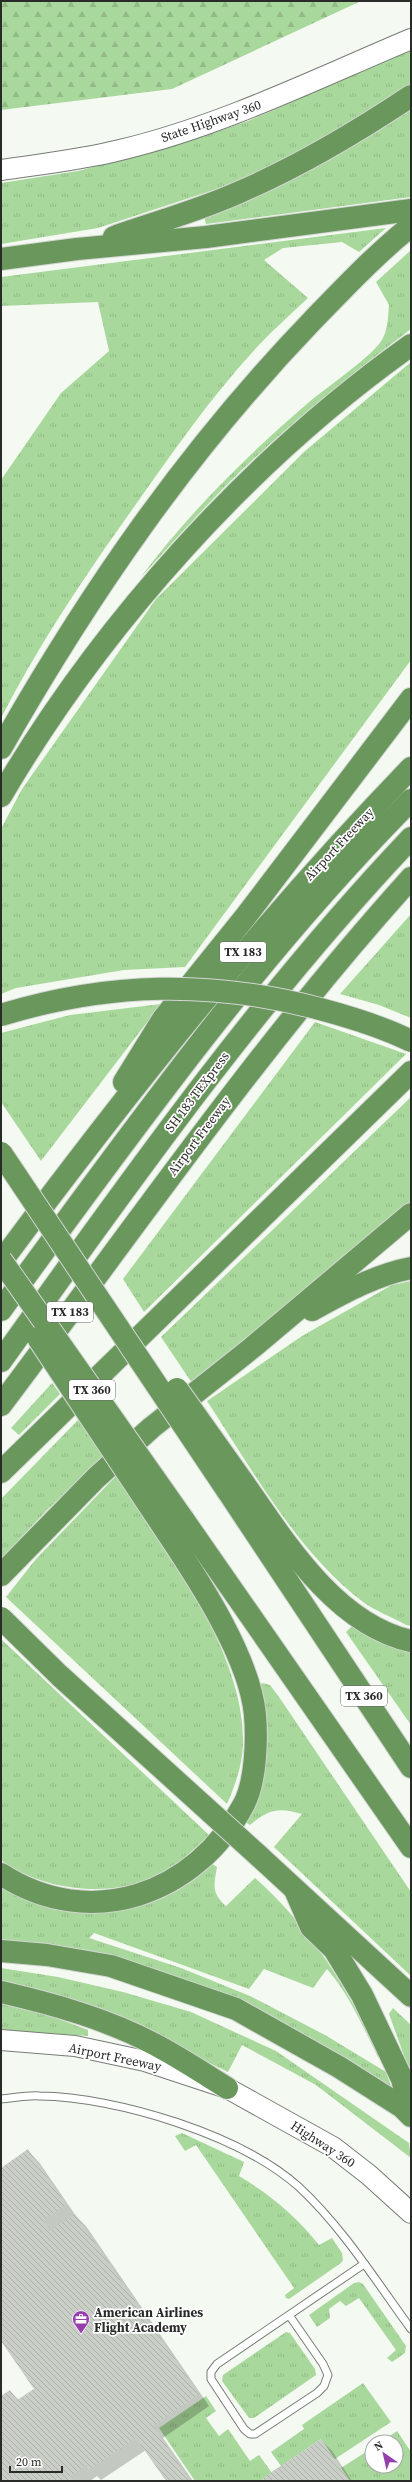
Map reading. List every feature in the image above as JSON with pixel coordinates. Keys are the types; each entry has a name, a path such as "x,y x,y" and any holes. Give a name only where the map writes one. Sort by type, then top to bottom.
{"highway":[{"path":"78,249 241,192 335,144 411,96"},
{"path":"1,259 78,249 206,237 411,210"},
{"path":"1,748 63,642 110,569 166,492 222,420 284,350 337,295 411,226"},
{"path":"1,796 43,729 111,634 165,570 278,453 411,345"},
{"path":"87,1147 149,1038 251,909 411,699"},
{"name":"Airport Freeway","path":"1,1261 87,1147 246,949 314,871 411,768"},
{"name":"SH 183 TEXpress","path":"1,1310 171,1080 250,980 327,889 411,800"},
{"name":"SH 183 TEXpress","path":"1,1361 188,1102 257,1014 335,921 411,838"},
{"name":"Airport Freeway","path":"1,1405 189,1150 271,1043 351,945 411,878"},
{"path":"1,1015 40,1003 99,993 159,987 280,999 344,1015 411,1041"},
{"path":"1,1472 411,1072"},
{"name":"TX 360","path":"1,1153 148,1373 234,1484 411,1767"},
{"path":"1,1575 96,1478 201,1387 253,1347 411,1214"},
{"name":"TX 360","path":"1,1261 175,1525 411,1847"},
{"path":"253,1347 303,1315 350,1289 394,1271 411,1268"},
{"path":"1,1282 175,1525 202,1586 246,1673 255,1714 256,1747 253,1773 245,1803 206,1856 183,1874 156,1889 128,1899 96,1902 63,1898 32,1890 1,1874"},
{"path":"234,1484 314,1578 360,1618 383,1631 411,1640"},
{"path":"1,1618 60,1676 411,1996"},
{"path":"295,1890 311,1927 334,1949 351,1974 384,2036 402,2079 411,2112"},
{"path":"1,1951 48,1955 112,1966 236,2009 339,2067 402,2107 411,2116"},
{"path":"1,1992 47,2003 114,2026 153,2043 227,2088"}],"main road":[{"name":"State Highway 360","path":"1,170 73,160 120,150 166,137 269,100 411,38"},
{"name":"Airport Freeway","path":"1,2040 75,2046 138,2059 227,2088"},
{"name":"Highway 360","path":"227,2088 333,2147 369,2175 411,2213"}],"lane":[{"path":"1,2099 40,2096 88,2100 129,2108 207,2133 252,2156 298,2186 332,2222 411,2330"},
{"path":"289,2314 323,2364 328,2375 324,2386 317,2393 255,2434 250,2434 244,2429 210,2379 210,2372 217,2364 289,2314 364,2264"}],"green space":[{"path":"1,1 361,1 172,89 1,110"},
{"path":"411,50 411,84 340,130 241,181 98,228 1,244 1,183 78,171 190,141 248,121"},
{"path":"411,105 411,197 206,224 204,215"},
{"path":"386,228 359,252 342,242 283,248 264,260 308,298 258,346 221,388 154,478 106,547 43,643 1,718 1,480 61,393 109,351 98,302 1,306 1,277"},
{"path":"411,250 411,329 333,390 242,469 140,578 178,531 219,486 285,423 371,353 378,345 386,330 389,305 376,282"},
{"path":"411,362 411,660 185,967 124,970 16,988 1,994 1,829 22,789 156,599 305,451"},
{"path":"411,914 411,1018 379,1005 340,994"},
{"path":"161,1004 41,1161 1,1102 1,1033 70,1015"},
{"path":"315,1022 406,1054 144,1312 123,1279"},
{"path":"411,1097 411,1203 192,1383 161,1337"},
{"path":"411,1281 411,1626 378,1611 363,1602 339,1582 317,1559 277,1508 207,1401 302,1336 392,1285"},
{"path":"52,1383 60,1394 19,1435 11,1428"},
{"path":"79,1419 104,1456 47,1510 1,1559 1,1499"},
{"path":"116,1476 157,1534 198,1601 216,1637 230,1672 240,1707 243,1749 238,1773 227,1804 6,1597 36,1559"},
{"path":"352,1626 373,1638 403,1649 411,1650 411,1725 346,1632"},
{"path":"1,1639 209,1835 185,1857 166,1871 140,1883 120,1887 99,1889 57,1885 18,1871 1,1860"},
{"path":"262,1683 270,1685 279,1697 411,1892 411,1976 274,1847 302,1814 280,1810 268,1813 250,1825 244,1821 256,1690"},
{"path":"211,1863 217,1867 215,1884 216,1893 226,1906 255,1878 294,1917 341,1983 380,2055 378,2057 349,2000 327,1969 313,1988 264,1969 249,1989 94,1933 89,1938 181,1968 250,1996 325,2035 386,2072 392,2089 220,1992 1,1940 1,1886 36,1902 78,1911"},
{"path":"1,1968 58,1977 123,1992 191,2012 276,2051 409,2143 411,2158 316,2085 242,2045 228,2072 129,2024 1,1982"},
{"path":"1,2002 43,2013 88,2030 88,2036 1,2030"},
{"path":"393,2008 411,2025 411,2075 389,2014"},
{"path":"182,2133 244,2162 239,2176 262,2191 292,2215 319,2245 332,2238 342,2253 343,2260 341,2263 289,2299 286,2298 285,2295 294,2288 196,2145 185,2151 175,2136"},
{"path":"359,2282 363,2284 406,2346 405,2353 392,2362 387,2358 396,2350 359,2298 346,2306 340,2301 329,2309 330,2318 317,2327 309,2315 354,2283"},
{"path":"286,2332 290,2333 315,2369 316,2375 254,2418 249,2418 222,2381 223,2375"},
{"path":"363,2383 391,2422 373,2434 364,2434 364,2440 335,2459 321,2439 281,2466 271,2452 304,2429 302,2425"},
{"path":"206,2396 216,2411 206,2418 219,2436 228,2429 250,2461 259,2455 272,2473 260,2481 195,2481 159,2428"},
{"path":"404,2442 411,2452 411,2481 350,2481 341,2468 364,2453 364,2474 404,2474"}],"building":[{"path":"28,2149 66,2204 43,2221 50,2231 75,2214 199,2394 153,2426 190,2481 166,2481 136,2438 89,2470 86,2465 70,2476 73,2481 1,2481 1,2396 10,2390 17,2400 34,2389 1,2341 1,2168"},
{"path":"321,2439 350,2481 260,2481 273,2471"}],"place":[{"name":"American Airlines Flight Academy","path":"81,2334"}]}
